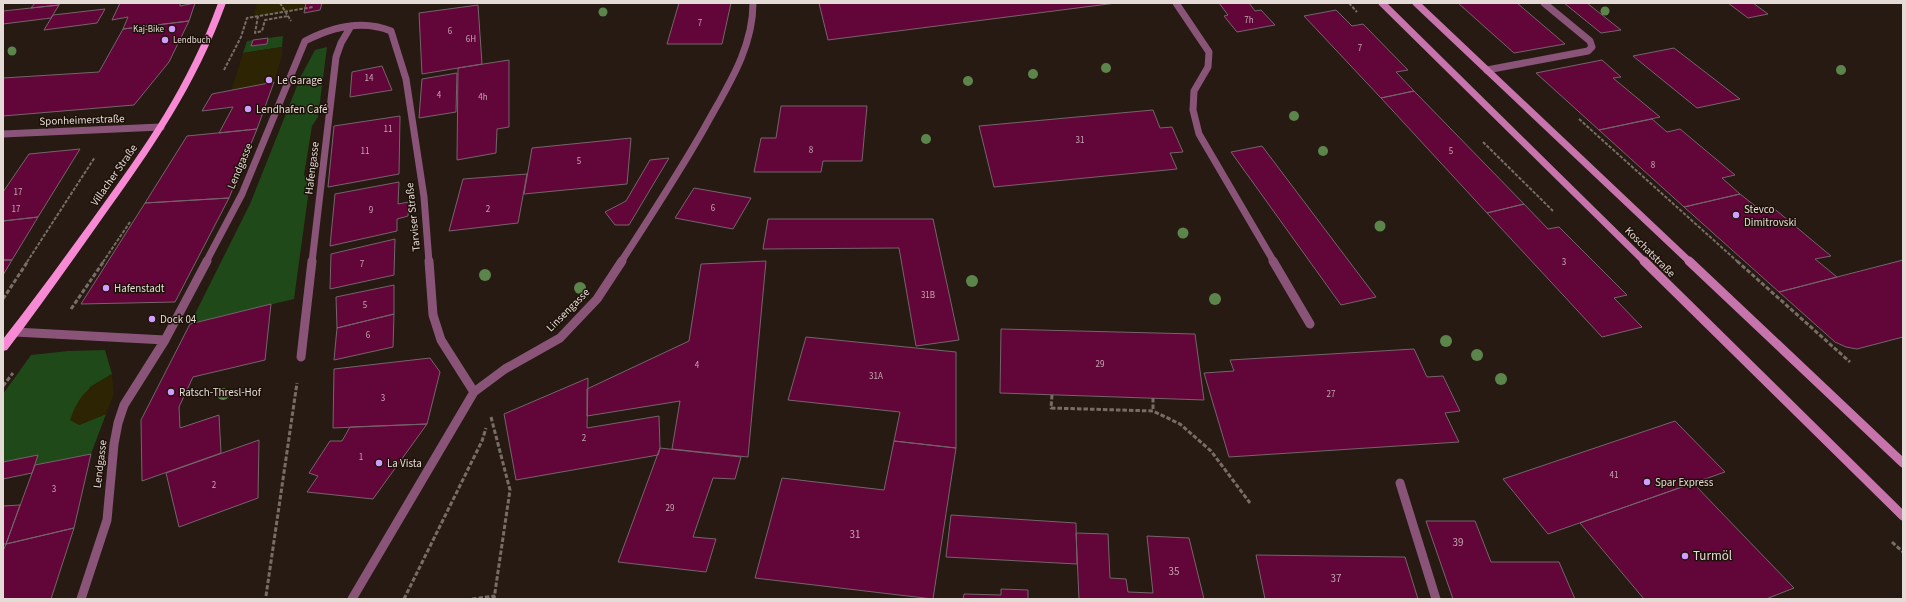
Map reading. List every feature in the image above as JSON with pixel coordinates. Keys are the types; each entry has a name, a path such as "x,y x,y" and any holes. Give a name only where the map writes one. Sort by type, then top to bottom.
{"main road":[{"name":"Villacher Straße","path":"3,347 133,169 161,127 190,81 214,30 222,3"},
{"name":"Koschatstraße","path":"1382,3 1903,516"},
{"name":"Koschatstraße","path":"1416,3 1903,463"}],"street":[{"name":"Linsengasse","path":"352,599 474,392 505,369 560,338 597,299 680,170 738,69 753,22 753,3"},
{"path":"1176,3 1209,52 1208,67 1194,91 1193,110 1200,134 1310,324"},
{"path":"1487,70 1588,51 1592,47 1590,41 1544,3"},
{"name":"Tarviser Straße","path":"352,26 375,25 391,31 406,79 424,197 433,315 441,340 474,392"},
{"name":"Lendgasse","path":"81,599 107,520 114,444 118,423 124,405 165,340 242,194 305,41 317,34 352,26"},
{"name":"Hafengasse","path":"301,357 336,56 341,43 352,26"},
{"name":"Sponheimerstraße","path":"3,134 161,127"},
{"path":"15,332 165,340"},
{"path":"1400,483 1436,599"}],"path":[{"path":"253,17 313,7"},
{"path":"258,16 255,33 262,31 265,20 288,16"},
{"path":"1578,117 1850,362"},
{"path":"3,299 96,155"},
{"path":"266,596 301,357"},
{"path":"1052,395 1051,408 1153,411 1180,424 1210,451 1250,503"},
{"path":"1153,398 1153,411"},
{"path":"404,599 409,586 482,441 490,414 510,490 495,597 472,599"}],"green space":[{"path":"283,36 282,47 243,53 247,41 253,40 251,46 266,44 268,38"},
{"path":"327,47 318,117 312,126 304,175 310,182 294,299 190,324 250,204 301,76 315,50"},
{"path":"105,350 112,374 90,387 79,425 106,414 91,454 35,465 38,456 3,462 3,394 31,355 68,351"}],"sand":[{"path":"257,3 337,3 253,17"},
{"path":"282,47 282,56 274,82 231,91 243,53"},
{"path":"112,374 114,394 106,414 79,425 70,420 81,397 97,383"}],"building":[{"path":"35,3 60,3 59,5 31,8"},
{"path":"120,3 180,3 180,6 195,3 189,21 123,29 128,17 112,20"},
{"path":"306,3 322,3 320,10 304,13"},
{"path":"679,3 731,3 722,44 667,44"},
{"path":"819,3 1116,3 828,40"},
{"path":"1219,3 1249,3 1255,11 1261,10 1275,25 1237,32 1224,16 1228,15"},
{"path":"1458,3 1517,3 1565,44 1514,53"},
{"path":"1564,3 1587,3 1621,30 1601,33"},
{"path":"1728,3 1753,3 1768,14 1748,18"},
{"path":"59,5 51,18 3,24 3,11"},
{"path":"478,5 482,64 422,74 419,13"},
{"path":"105,9 97,23 44,30 53,15"},
{"path":"1336,10 1352,26 1363,24 1408,70 1396,72 1414,91 1381,98 1304,16"},
{"path":"189,21 169,62 134,105 3,116 3,78 99,72 123,29"},
{"path":"268,38 267,44 251,46 253,40"},
{"path":"1674,48 1740,99 1697,108 1633,56"},
{"path":"509,60 509,127 497,129 496,153 457,160 458,68"},
{"path":"1602,60 1621,77 1613,78 1660,117 1599,130 1536,73"},
{"path":"382,66 392,90 350,97 352,72"},
{"path":"457,73 456,112 419,118 422,79"},
{"name":"Lendhafen Café","path":"274,82 257,129 219,133 233,107 202,111 212,94"},
{"path":"1414,91 1524,204 1487,213 1381,98"},
{"path":"781,106 867,106 862,161 823,161 821,172 754,172 761,138 776,138"},
{"path":"1153,110 1160,128 1172,127 1183,152 1170,153 1177,169 994,187 979,126"},
{"path":"400,116 399,174 328,187 334,126"},
{"path":"1652,119 1667,132 1680,129 1735,175 1722,178 1740,194 1684,207 1599,130"},
{"path":"257,129 229,198 145,203 187,136"},
{"path":"631,138 627,184 524,194 532,148"},
{"path":"1262,146 1376,297 1341,305 1231,152"},
{"path":"80,149 38,217 3,221 3,192 29,154"},
{"path":"669,158 629,225 615,225 605,212 626,201 650,160"},
{"path":"527,174 518,223 449,231 463,179"},
{"path":"399,182 398,204 409,202 408,216 397,219 397,231 330,246 335,194"},
{"path":"694,188 751,198 733,229 675,218"},
{"path":"1740,194 1759,209 1771,206 1831,256 1815,259 1837,277 1779,292 1684,207"},
{"path":"229,198 175,302 81,304 145,203"},
{"path":"1524,204 1548,229 1559,227 1627,295 1614,298 1642,327 1602,337 1487,213"},
{"path":"38,217 12,260 3,260 3,221"},
{"path":"768,219 933,219 959,340 916,346 899,248 763,249"},
{"path":"395,239 394,275 330,289 331,254"},
{"path":"3,260 12,260 3,275"},
{"path":"1903,260 1903,337 1857,349 1846,347 1835,342 1779,292"},
{"path":"766,261 748,457 672,449 680,401 587,416 587,389 689,341 701,264"},
{"path":"394,285 394,314 337,328 336,297"},
{"name":"Ratsch-Thresl-Hof","path":"271,304 265,360 193,377 179,407 180,428 219,415 221,453 142,481 141,420 190,324"},
{"path":"394,314 393,347 334,360 337,328"},
{"path":"1001,329 1195,334 1204,400 1000,393"},
{"path":"806,337 956,352 956,448 894,441 900,412 788,400"},
{"path":"1414,349 1427,377 1443,376 1460,411 1445,413 1459,442 1229,457 1204,373 1234,371 1230,360"},
{"path":"430,358 440,372 427,424 333,428 334,369"},
{"path":"588,378 587,428 659,416 660,448 658,455 516,480 504,414"},
{"path":"1675,421 1725,472 1548,534 1503,479"},
{"path":"427,424 373,499 307,492 318,476 309,473 330,441 342,441 350,427"},
{"path":"259,440 258,498 179,527 166,473"},
{"path":"894,441 956,448 933,599 755,578 782,478 884,490"},
{"path":"660,448 741,457 735,479 713,478 693,537 716,539 706,572 618,562"},
{"path":"91,454 74,528 6,544 35,465"},
{"path":"38,455 32,473 3,479 3,462"},
{"name":"Turmöl","path":"1693,483 1794,588 1766,599 1644,599 1580,523"},
{"path":"20,505 6,544 3,544 3,506"},
{"path":"951,515 1076,523 1077,564 946,557"},
{"path":"1426,521 1475,521 1491,562 1559,562 1575,599 1453,599"},
{"path":"74,528 51,599 3,599 3,551 6,544"},
{"path":"1076,533 1108,534 1110,578 1126,579 1128,592 1153,593 1147,536 1189,538 1204,599 1079,599"},
{"path":"1256,555 1405,557 1418,599 1265,599"},
{"path":"1001,589 1028,590 1028,599 963,599 964,594 1001,595"}],"place":[{"name":"Kaj-Bike","path":"172,29"},
{"name":"Lendbuch","path":"165,40"},
{"name":"Le Garage","path":"269,80"},
{"name":"Lendhafen Café","path":"248,109"},
{"name":"Stevco Dimitrovski","path":"1736,215"},
{"name":"Hafenstadt","path":"106,288"},
{"name":"Dock 04","path":"152,319"},
{"name":"Ratsch-Thresl-Hof","path":"171,392"},
{"name":"La Vista","path":"379,463"},
{"name":"Spar Express","path":"1647,482"},
{"name":"Turmöl","path":"1685,556"}]}
